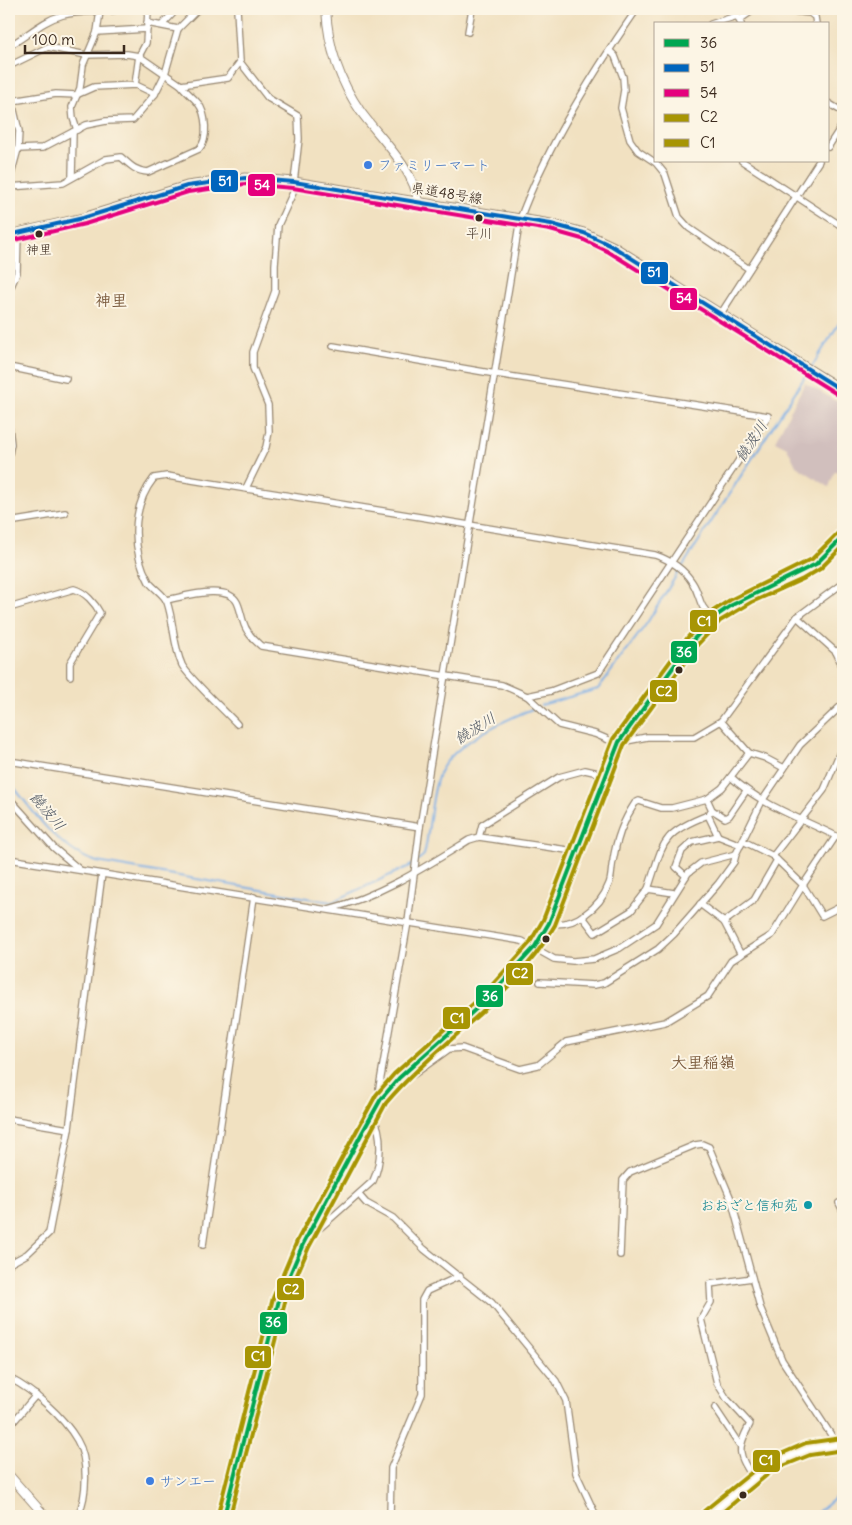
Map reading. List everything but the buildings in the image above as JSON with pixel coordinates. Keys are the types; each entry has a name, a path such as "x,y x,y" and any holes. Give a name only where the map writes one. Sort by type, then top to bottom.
{"main road":[{"name":"県道48号線","path":"13,234 83,218 203,182 245,178 296,182 563,226 596,238 627,255 822,380 843,391"},
{"path":"224,1516 271,1325 292,1266 381,1099 405,1072 486,1000 534,948 549,923 603,774 619,742 692,641 713,618 738,600 813,567 825,558 843,537"}],"street":[{"path":"9,46 42,23 62,15 92,10 121,9"},
{"path":"162,25 177,9"},
{"path":"9,151 42,148 86,125 106,121 133,120 155,94 165,74 178,29 198,9"},
{"path":"237,9 240,62 268,98 298,116 299,139 296,182 278,225 274,265 276,291 253,352 253,368 268,405 269,432 266,447 246,488"},
{"path":"326,9 332,51 342,80 360,110 410,177 418,202"},
{"path":"468,32 472,9"},
{"path":"381,1099 379,1088 408,922 420,827 520,219 527,201 569,118 636,9"},
{"path":"734,9 739,20"},
{"path":"725,22 739,20 755,9"},
{"path":"774,9 810,13 815,22"},
{"path":"135,85 139,56 146,43 148,10"},
{"path":"72,177 75,131 72,107 80,88 86,55 97,32 100,11"},
{"path":"97,32 162,25 178,29"},
{"path":"9,66 48,47 86,55 113,53 139,56 181,85 201,108 206,134 204,142 199,149 148,172 139,172 121,157 106,159 63,183 9,187"},
{"path":"610,51 615,56 623,77 624,90 621,108 630,140 638,151 656,164 665,174 679,217 688,228 749,269"},
{"path":"181,85 228,78 240,62"},
{"path":"12,101 56,94 76,95 94,87 135,85 155,94"},
{"path":"9,90 17,116 17,150 9,182 17,273 9,291"},
{"path":"830,103 843,112"},
{"path":"9,118 17,116"},
{"path":"830,144 843,124"},
{"path":"744,162 843,227"},
{"path":"720,315 818,162"},
{"path":"334,346 496,374 768,416 598,673 551,691 527,696"},
{"path":"9,367 66,379"},
{"path":"9,427 11,444 9,454"},
{"path":"237,724 183,666 166,600 154,589 139,560 135,530 138,512 146,488 154,478 167,476 246,488 655,555 672,561 692,582 700,606 713,618"},
{"path":"9,522 65,513"},
{"path":"166,600 212,592 227,594 238,603 243,623 249,635 261,646 502,685 527,696 559,725 596,734 616,743 647,737 694,737 720,721 798,617 842,586"},
{"path":"9,608 74,589 79,590 96,605 100,613 70,663 70,676"},
{"path":"798,617 836,652 843,668"},
{"path":"836,652 843,647"},
{"path":"540,982 594,985 604,983 658,948 674,934 734,862 736,854 762,801 800,745 843,704"},
{"path":"720,721 749,753 765,758 784,768"},
{"path":"724,922 754,900 775,858 824,790 843,745"},
{"path":"549,923 570,923 582,916 605,894 610,882 619,835 635,803 639,800 661,808 672,808 707,800 722,788 749,753"},
{"path":"9,761 420,827"},
{"path":"479,837 482,825 559,777 584,770 603,774"},
{"path":"405,1072 413,1075 441,1052 456,1048 520,1069 538,1065 566,1042 665,1022 708,996 731,961 772,935 836,836 762,801 746,792 731,777"},
{"path":"710,812 720,817 729,816 746,792"},
{"path":"9,798 54,848 81,871"},
{"path":"707,800 718,836"},
{"path":"582,916 595,933 631,911 648,890 664,842 672,832 710,812"},
{"path":"686,876 676,867 682,851 692,842 718,836 742,843 775,858 803,885 822,916 842,906"},
{"path":"327,909 349,904 414,874 469,840 479,837 574,851"},
{"path":"9,859 522,941 554,959 573,961 594,959 620,948 656,924 686,876 701,863 736,854"},
{"path":"9,1264 27,1254 49,1233 69,1129 102,874"},
{"path":"648,890 674,893"},
{"path":"203,1245 254,897"},
{"path":"700,904 724,922 741,955"},
{"path":"310,1230 320,1228 373,1181 380,1165 376,1122 372,1116"},
{"path":"9,1119 69,1129"},
{"path":"620,1255 623,1180 630,1172 702,1144 709,1147 731,1199 760,1308 782,1360 840,1444 808,1449 770,1465 708,1516"},
{"path":"359,1195 366,1203 393,1218 424,1249 492,1303 556,1381 566,1401 576,1473 596,1516"},
{"path":"838,1202 843,1211"},
{"path":"390,1516 391,1468 422,1394 422,1300 427,1291 460,1276"},
{"path":"739,1444 750,1424 727,1400 717,1383 701,1319 711,1302 710,1284 752,1278"},
{"path":"9,1378 36,1395 77,1440 82,1452 84,1486 82,1507 78,1516"},
{"path":"9,1427 36,1395"},
{"path":"715,1408 739,1444 741,1459 754,1479"},
{"path":"9,1476 44,1516"}],"shaded area":[{"path":"805,383 843,405 843,473 835,471 829,487 796,466 787,447 775,441"}],"waterway":[{"name":"饒波川","path":"811,368 843,317"},
{"name":"饒波川","path":"682,567 808,372"},
{"name":"饒波川","path":"541,705 598,689 647,623 679,571"},
{"name":"饒波川","path":"417,861 424,855 431,808 437,780 442,768 464,745 479,735 494,726 537,707"},
{"name":"饒波川","path":"9,781 47,829 70,848 97,862 332,902 414,864"},
{"path":"813,1516 843,1491"}],"transit line":[{"name":"51","path":"9,235 83,218 187,186 245,178 294,182 551,224 584,233 612,246 843,391"},
{"name":"54","path":"10,241 85,224 188,192 245,184 293,188 550,230 582,239 609,252 840,396"},
{"name":"C1","path":"218,1514 273,1298 297,1241 376,1095 394,1074 482,996 529,944 543,920 613,739 688,637 713,611 730,600 812,559 838,533"},
{"name":"36","path":"224,1516 279,1300 303,1244 381,1099 399,1078 486,1000 534,948 549,923 619,742 693,640 716,616 732,605 816,564 843,537"},
{"name":"C2","path":"230,1516 285,1302 309,1247 386,1103 429,1059 497,997 519,975 538,951 555,925 624,745 698,644 720,621 752,602 803,579 820,569 843,546"},
{"name":"C1","path":"704,1511 767,1460 806,1443 842,1438"},
{"name":"C2","path":"718,1516 773,1470 810,1455 843,1450"}],"place":[{"name":"ファミリーマート","path":"368,165"},
{"name":"平川","path":"479,218"},
{"name":"神里","path":"39,234"},
{"name":"おおざと信和苑","path":"808,1205"},
{"name":"サンエー","path":"150,1481"}],"district":[{"name":"神里","path":"111,300"},
{"name":"大里稲嶺","path":"703,1062"}]}
